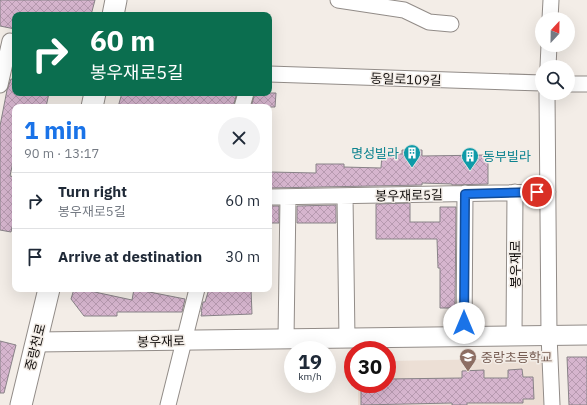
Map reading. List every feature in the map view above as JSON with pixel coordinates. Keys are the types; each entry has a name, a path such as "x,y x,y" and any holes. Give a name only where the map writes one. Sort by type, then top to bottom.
{"main road":[{"path":"114,12 116,0"},
{"name":"중랑천로","path":"21,405 48,292"}],"street":[{"path":"338,0 404,10 429,22 451,24"},
{"path":"550,12 551,0"},
{"path":"0,85 8,40"},
{"name":"동일로109길","path":"272,74 535,83"},
{"path":"575,84 587,84"},
{"path":"547,100 549,335 552,405"},
{"name":"봉우재로","path":"514,336 515,192"},
{"name":"봉우재로5길","path":"272,197 548,192"},
{"path":"464,337 465,194"},
{"path":"345,196 347,338"},
{"path":"286,339 288,197"},
{"path":"168,405 196,292"},
{"name":"봉우재로","path":"36,342 587,335"}],"shaded area":[{"name":"중랑초등학교","path":"548,358 548,405 358,405 358,393 396,393 396,361"}],"building":[{"path":"0,0 95,0 92,12 12,12 12,28 0,26"},
{"path":"11,79 12,96 48,96 47,104 12,104 12,166 10,176 12,176 11,232 0,230 0,126 7,90"},
{"path":"272,93 276,93 275,107 272,107 272,104 252,104 254,96 272,96"},
{"path":"121,96 236,96 234,104 119,104"},
{"path":"402,150 422,150 422,156 488,155 488,184 452,185 422,183 422,185 272,188 272,172 316,173 316,164 344,164 344,167 381,168 382,154 402,154"},
{"path":"410,203 410,222 440,222 440,207 456,207 455,308 440,308 440,268 438,268 437,239 376,239 376,204"},
{"path":"336,205 336,223 297,223 297,206"},
{"path":"272,206 279,206 279,223 272,223"},
{"path":"73,292 95,292 132,300 133,292 149,292 185,299 182,312 117,312 117,316 84,316 71,299"},
{"path":"208,292 251,292 252,314 201,316 203,302 205,302"},
{"path":"0,341 16,345 4,393 0,393"},
{"path":"567,357 587,357 587,405 569,405"},
{"path":"522,369 523,377 533,377 534,399 523,399 523,403 467,403 467,405 452,405 452,403 361,405 361,393 396,393 396,379 462,378 462,371 484,370 484,378 508,378 508,370"}],"place":[{"name":"명성빌라","path":"412,168"},
{"name":"동부빌라","path":"470,171"},
{"name":"중랑초등학교","path":"468,372"}],"route":[{"path":"464,323 465,194 537,192"}]}
